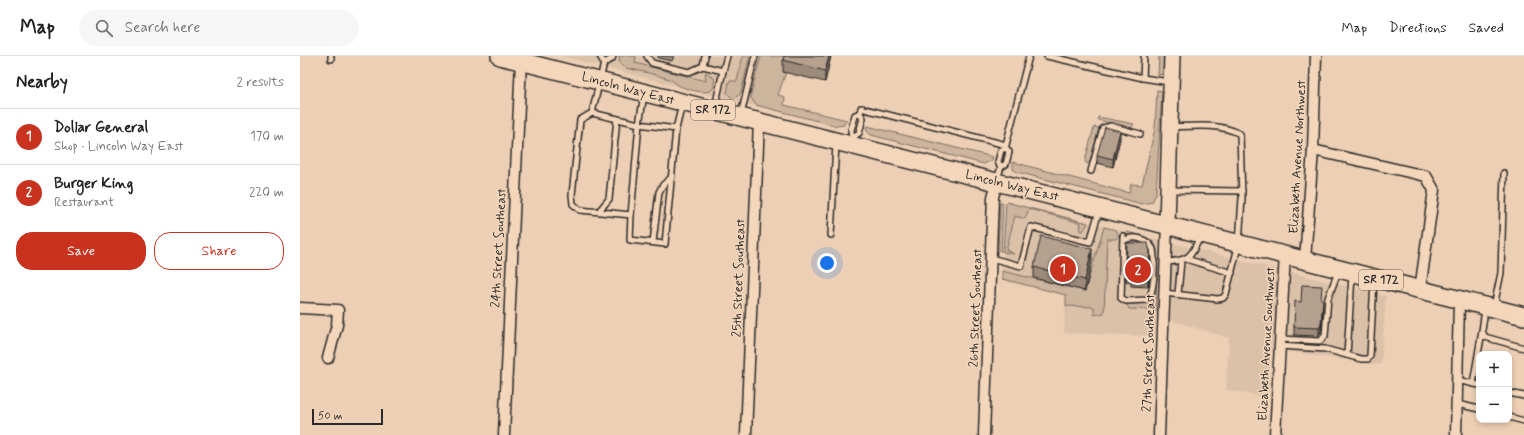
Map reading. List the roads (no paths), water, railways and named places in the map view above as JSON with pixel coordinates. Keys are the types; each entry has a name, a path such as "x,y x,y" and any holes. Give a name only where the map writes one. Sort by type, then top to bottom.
{"main road":[{"name":"Lincoln Way East","path":"500,56 522,59 600,81 740,117 999,175 1100,208 1524,316"}],"street":[{"path":"1167,224 1172,56"},
{"name":"Elizabeth Avenue Northwest","path":"1305,260 1313,150 1316,56"},
{"name":"24th Street Southeast","path":"504,435 522,59"},
{"name":"25th Street Southeast","path":"746,435 758,121"},
{"path":"1313,150 1426,176 1434,190 1420,290"},
{"name":"26th Street Southeast","path":"984,435 993,197 999,175"},
{"name":"27th Street Southeast","path":"1158,435 1167,224"},
{"name":"Elizabeth Avenue Southwest","path":"1275,435 1285,254"},
{"path":"1456,435 1459,300"},
{"path":"300,308 338,310 337,326 328,358"}],"lane":[{"path":"592,113 604,63 600,56"},
{"path":"604,63 612,59 613,56"},
{"path":"647,56 652,63 689,72 703,66 723,72"},
{"path":"703,66 705,56"},
{"path":"714,110 728,56"},
{"path":"740,117 755,56"},
{"path":"999,175 1006,164 1009,152 1006,146 1029,56"},
{"path":"1047,56 1142,78 1172,83"},
{"path":"1142,78 1144,56"},
{"path":"644,92 639,124 630,240 665,244 676,129 683,103"},
{"path":"831,235 846,141 855,115 860,113 862,108 1006,146"},
{"path":"631,215 580,210 573,204 572,195 580,120 592,113 639,124 676,129"},
{"path":"846,141 859,133 863,118 860,113"},
{"path":"600,211 609,199 617,119"},
{"path":"1091,171 1103,128 1111,126 1140,134"},
{"path":"1164,293 1218,299 1223,298 1226,294 1232,273 1238,243 1242,191 1240,134 1229,128 1206,126 1169,127"},
{"path":"999,175 998,162 1000,150 1006,146"},
{"path":"1480,351 1482,331 1500,273 1504,172"},
{"path":"653,242 659,192 663,185 672,178"},
{"path":"1168,190 1242,191"},
{"path":"991,258 1021,266 1031,227 1090,242 1100,208"},
{"path":"1178,294 1184,260 1195,250 1202,233"},
{"path":"1123,238 1140,239 1146,241 1153,249 1153,289 1151,296 1147,300 1126,301 1121,298 1123,238"},
{"path":"1166,262 1184,260 1232,273"},
{"path":"1325,349 1328,298 1345,270"},
{"path":"1345,270 1347,355"},
{"path":"1280,343 1325,349 1360,359 1368,359 1370,356 1375,278"},
{"path":"1482,331 1485,337 1524,348"},
{"path":"1280,343 1320,341 1325,336"},
{"path":"1457,380 1476,385"},
{"path":"1512,394 1524,396"},
{"path":"1457,404 1476,408"},
{"path":"1512,418 1524,421"}],"place":[{"name":"Dollar General","path":"1063,269"},
{"name":"Burger King","path":"1138,270"}]}
